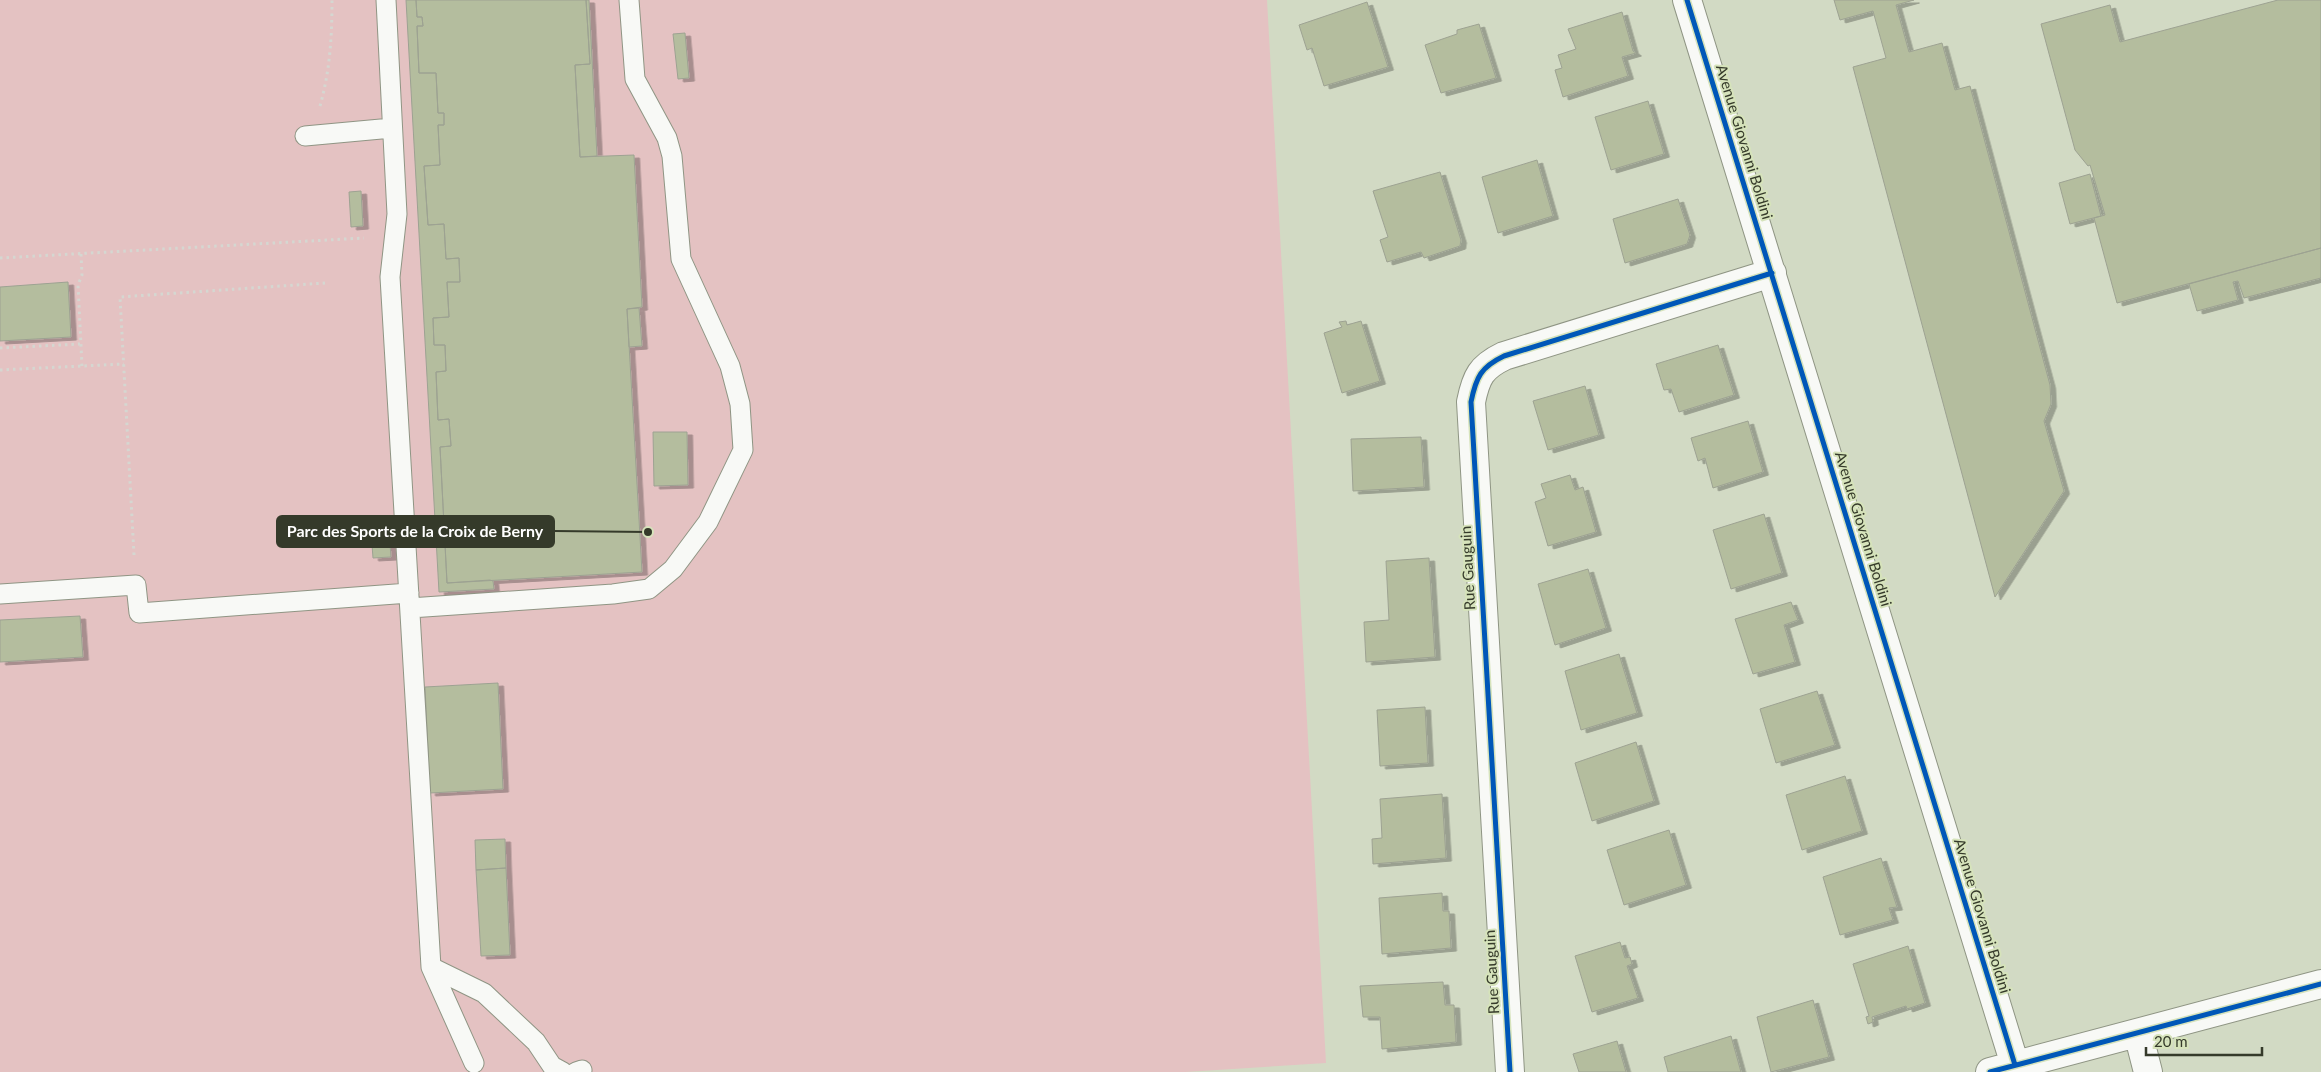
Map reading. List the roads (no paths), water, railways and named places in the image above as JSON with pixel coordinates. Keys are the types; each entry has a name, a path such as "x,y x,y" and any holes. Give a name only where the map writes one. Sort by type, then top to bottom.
{"street":[{"name":"Avenue Giovanni Boldini","path":"1687,0 1772,273 2002,1068"},
{"name":"Rue Gauguin","path":"1510,1072 1471,402 1474,388 1479,374 1490,363 1504,356 1772,273"},
{"path":"2002,1068 2321,984"},
{"path":"2138,1033 2148,1072"}],"lane":[{"path":"386,0 397,214 390,277 431,967 474,1063"},
{"path":"0,594 136,585 139,613 613,594 649,589 673,569 708,522 733,475 743,450 740,404 730,366 681,259 673,165 667,138 635,79 629,0"},
{"path":"305,136 392,128"},
{"path":"431,967 484,992 536,1042 552,1066 563,1072"}],"place":[{"name":"Parc des Sports de la Croix de Berny","path":"648,532"}]}
